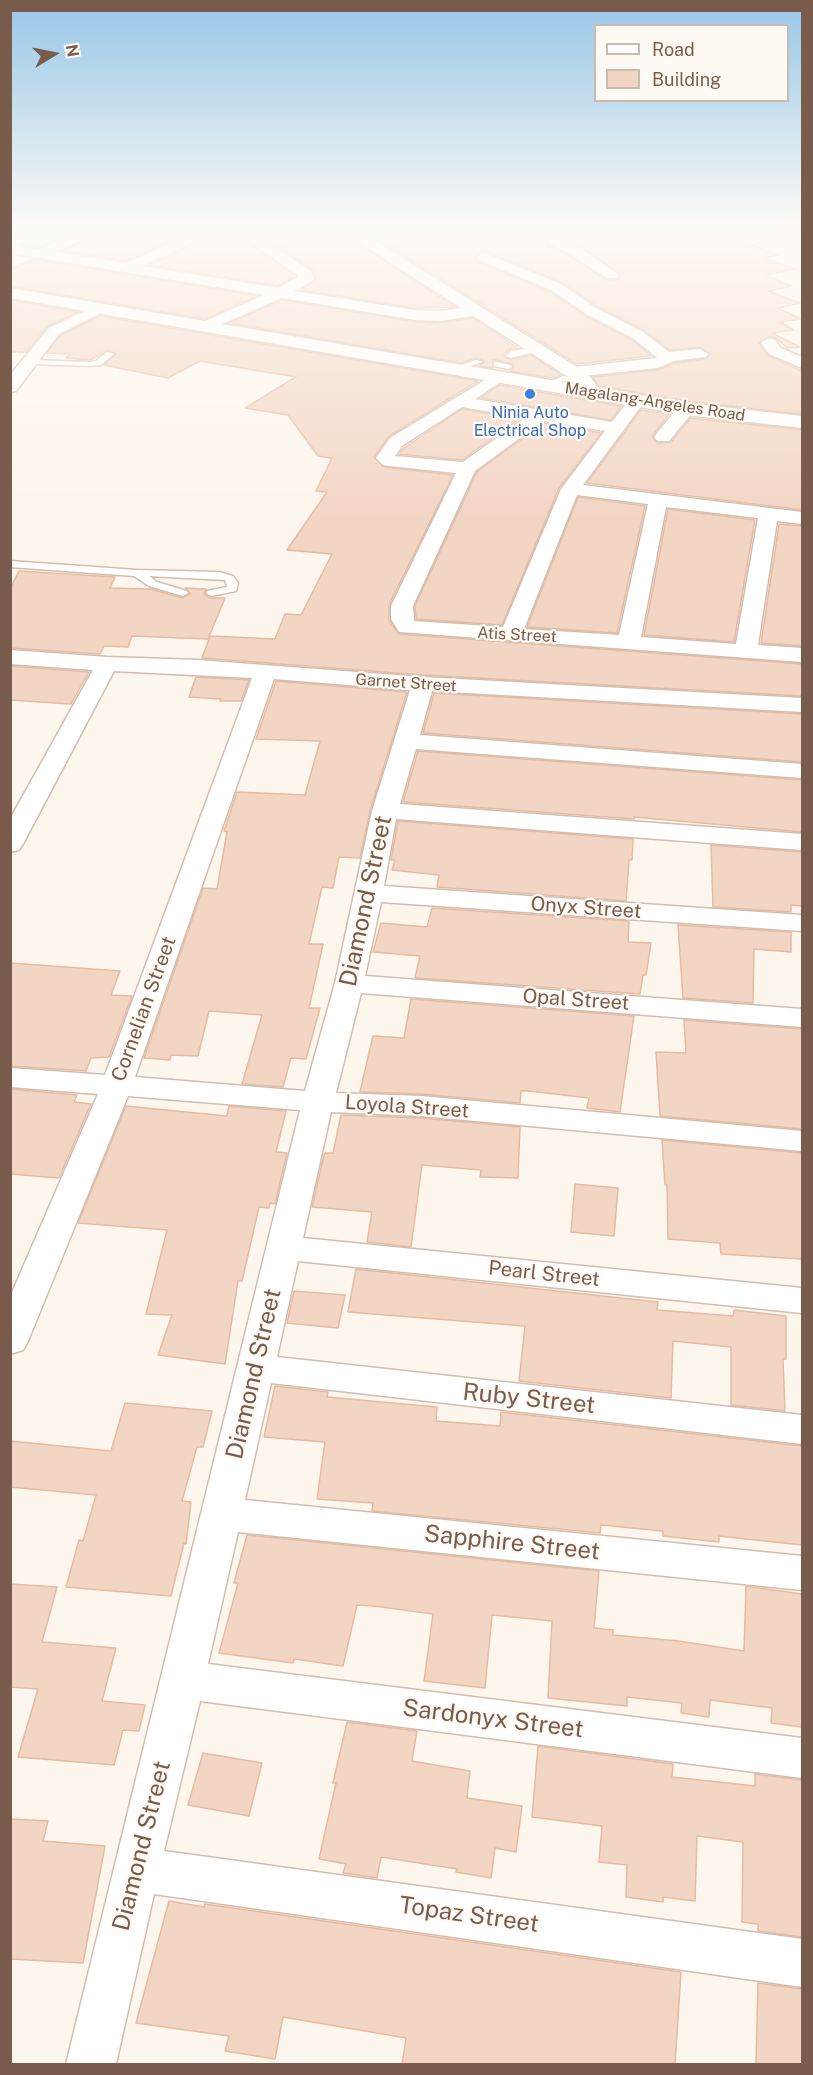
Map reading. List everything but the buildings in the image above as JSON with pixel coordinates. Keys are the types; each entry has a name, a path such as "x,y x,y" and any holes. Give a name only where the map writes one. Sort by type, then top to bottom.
{"main road":[{"name":"Magalang-Angeles Road","path":"211,327 453,369 501,370 548,385 580,383 637,401 686,409 802,422"},
{"path":"500,327 537,350 580,383"}],"street":[{"path":"10,387 54,331 62,327"},
{"path":"623,327 638,334 666,357 700,354"},
{"path":"768,342 775,351 802,363"},
{"path":"580,383 658,363 667,359 666,357"},
{"path":"10,360 32,361"},
{"path":"467,468 404,463 385,458 396,442 460,402 501,370"},
{"path":"511,634 570,489 637,401"},
{"path":"460,402 616,428"},
{"path":"663,437 686,409"},
{"name":"Atis Street","path":"540,415 467,468 402,606 402,619 407,627 802,655"},
{"path":"570,489 802,518"},
{"path":"629,641 658,501"},
{"path":"746,650 768,515"},
{"name":"Garnet Street","path":"10,657 107,664 198,667 423,684 802,705"},
{"path":"10,844 107,664"},
{"name":"Cornelian Street","path":"10,1341 116,1087 265,673"},
{"name":"Diamond Street","path":"91,2064 348,983 385,811 423,684"},
{"path":"405,741 802,771"},
{"path":"385,811 802,842"},
{"name":"Onyx Street","path":"369,892 802,923"},
{"name":"Opal Street","path":"348,983 802,1018"},
{"name":"Loyola Street","path":"10,1077 318,1102 421,1106 802,1141"},
{"name":"Pearl Street","path":"285,1248 802,1301"},
{"name":"Ruby Street","path":"255,1368 802,1430"},
{"name":"Sapphire Street","path":"221,1514 802,1573"},
{"name":"Sardonyx Street","path":"183,1680 802,1758"},
{"name":"Topaz Street","path":"136,1869 802,1964"}],"lane":[{"path":"510,356 514,353 537,350"},
{"path":"32,361 90,364 98,363 110,354"},
{"path":"453,369 479,362"},
{"path":"10,564 137,573 219,575 229,578 233,583 232,589 211,593"},
{"path":"137,573 153,584 183,593"}],"place":[{"name":"Ninia Auto Electrical Shop","path":"530,394"}]}
